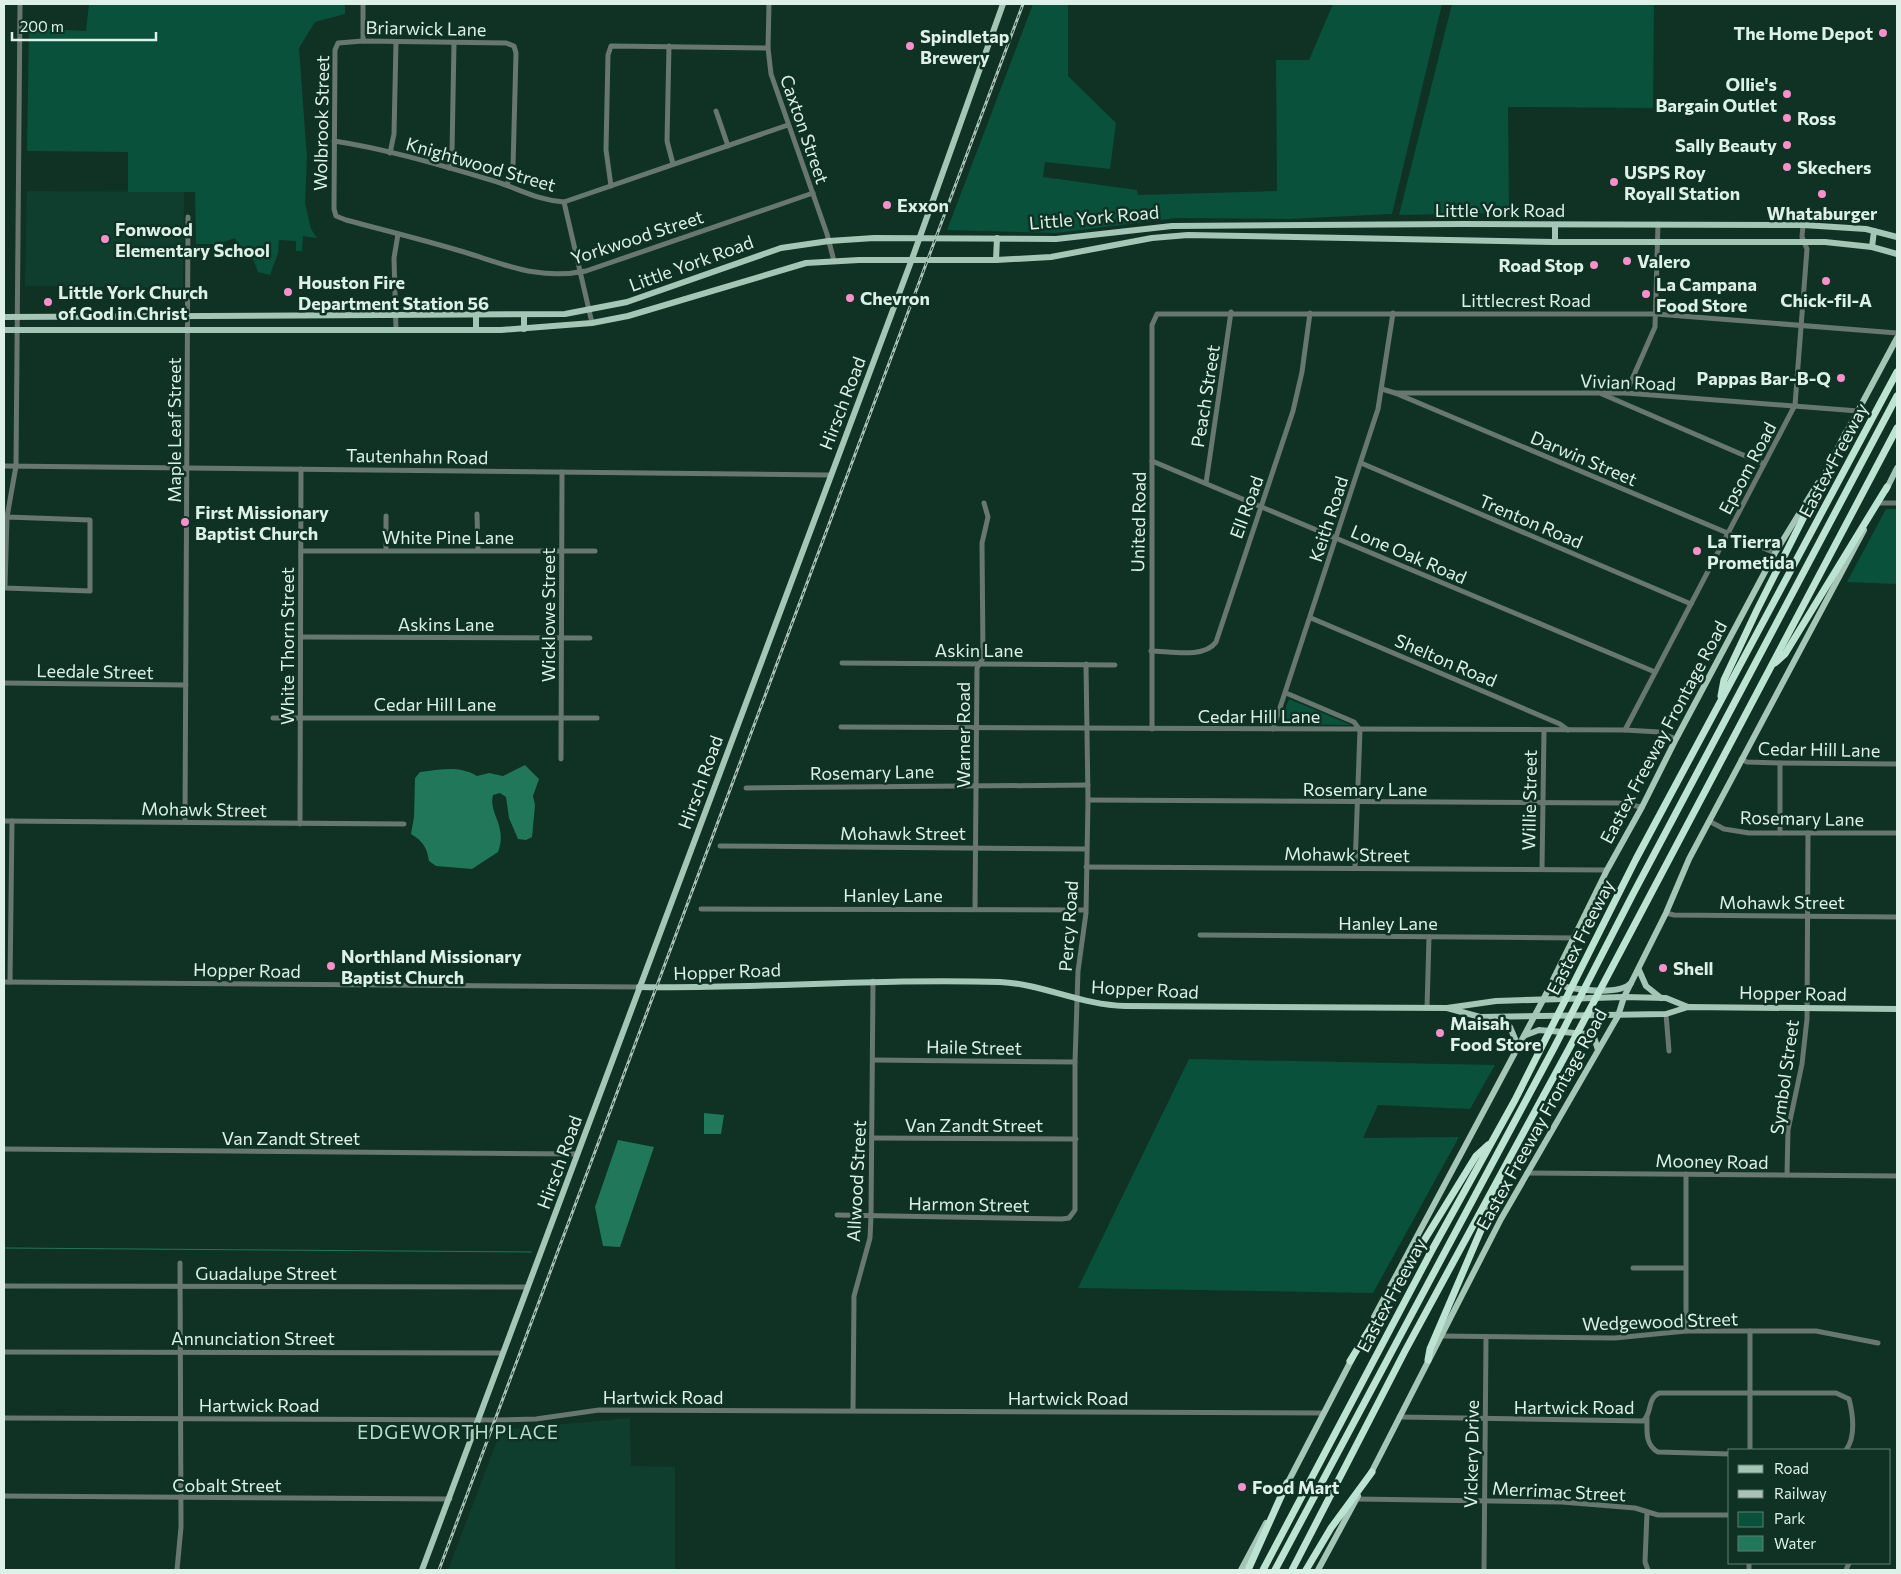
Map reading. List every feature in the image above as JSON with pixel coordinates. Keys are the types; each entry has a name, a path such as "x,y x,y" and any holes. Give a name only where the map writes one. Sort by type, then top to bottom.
{"highway":[{"name":"Eastex Freeway","path":"1263,1570 1432,1250 1494,1139 1636,858 1897,372"},
{"path":"1275,1570 1556,1046 1632,894 1897,396"},
{"path":"1292,1570 1400,1360 1611,970 1897,428"},
{"path":"1720,702 1724,680 1846,433"},
{"path":"1771,666 1785,654 1887,487"},
{"path":"1428,1360 1430,1349 1531,1116"},
{"path":"1350,1361 1476,1156 1494,1139"},
{"path":"1306,1570 1331,1528 1372,1472"},
{"path":"1248,1570 1288,1483"}],"main road":[{"name":"Hirsch Road","path":"422,1570 912,259 1003,4"},
{"path":"1555,225 1555,242"},
{"name":"Little York Road","path":"4,317 396,316 588,311 655,294 764,253 829,241 920,237 1056,239 1172,226 1803,225 1874,231 1897,237"},
{"path":"1872,247 1874,231"},
{"name":"Little York Road","path":"4,330 524,329 592,323 628,316 806,263 912,259 996,260 1051,257 1152,238 1188,235 1555,242 1804,242 1872,247 1897,254"},
{"path":"996,260 997,238"},
{"path":"524,314 524,329"},
{"path":"476,315 476,330"},
{"path":"271,330 272,316"},
{"path":"292,316 292,330"},
{"name":"Eastex Freeway Frontage Road","path":"1241,1570 1288,1483 1322,1413 1556,976 1607,870 1775,553 1846,433 1897,338"},
{"name":"Eastex Freeway Frontage Road","path":"1318,1570 1372,1472 1526,1173 1618,1016 1624,997 1666,913 1689,859 1897,468"},
{"path":"1639,970 1646,986 1661,998"},
{"path":"1556,976 1566,987 1584,990 1620,990 1629,986 1634,980"},
{"name":"Hopper Road","path":"639,987 873,981 1015,983 1044,988 1078,1000 1105,1006 1447,1008 1496,1001 1624,997 1661,998 1688,1007 1897,1009"},
{"name":"Hopper Road","path":"1447,1008 1476,1016 1534,1017 1666,1014 1688,1007"},
{"path":"1494,1017 1510,1028 1518,1046"},
{"path":"1523,1037 1530,1032 1539,1030 1587,1034 1594,1038 1598,1050"}],"street":[{"path":"7,517 90,520 90,591 5,588 7,517 16,466 20,4"},
{"path":"363,4 363,41"},
{"name":"Caxton Street","path":"769,4 768,48 771,74 829,241 834,261"},
{"name":"Briarwick Lane","path":"338,43 363,41 506,44 514,46 516,54 513,167 507,185"},
{"path":"390,153 394,134 396,42"},
{"name":"Wolbrook Street","path":"334,204 335,50 338,43"},
{"path":"449,168 452,152 454,43"},
{"path":"612,186 606,150 608,55 610,46 768,48"},
{"path":"669,46 667,141 673,164"},
{"path":"716,111 728,146"},
{"name":"Knightwood Street","path":"334,141 449,168 507,185 546,201 564,202 788,125"},
{"name":"Yorkwood Street","path":"334,204 336,216 341,218 475,255 527,273 553,275 579,272 812,193"},
{"path":"564,202 592,323"},
{"name":"Maple Leaf Street","path":"185,822 188,217"},
{"path":"1626,393 1651,340 1656,314 1658,224"},
{"name":"Epsom Road","path":"1625,730 1795,404 1807,249 1804,242 1803,225"},
{"path":"396,330 394,258 398,234"},
{"name":"Littlecrest Road","path":"1156,316 1157,314 1168,312 1656,314 1897,333"},
{"name":"Peach Street","path":"1206,483 1231,312"},
{"name":"Ell Road","path":"1150,651 1200,652 1213,645 1293,411 1302,372 1310,313"},
{"name":"Keith Road","path":"1273,729 1361,463 1382,389 1393,313"},
{"name":"United Road","path":"1152,729 1150,651 1152,325 1156,316"},
{"name":"Darwin Street","path":"1382,389 1395,392 1775,553"},
{"name":"Vivian Road","path":"1395,392 1626,393 1795,404 1858,411"},
{"path":"1602,394 1764,464"},
{"name":"Lone Oak Road","path":"1152,461 1655,672"},
{"name":"Trenton Road","path":"1361,463 1691,604"},
{"name":"Tautenhahn Road","path":"4,466 830,475"},
{"name":"White Thorn Street","path":"300,824 301,469"},
{"name":"Wicklowe Street","path":"561,759 562,472"},
{"name":"Warner Road","path":"975,909 977,668 984,658 982,542 988,517 984,503"},
{"path":"1878,503 1897,504"},
{"path":"477,514 478,550"},
{"path":"386,516 386,550"},
{"name":"White Pine Lane","path":"301,552 386,550 595,551"},
{"name":"Shelton Road","path":"1311,618 1560,724 1569,731"},
{"name":"Askins Lane","path":"301,637 590,638"},
{"name":"Askin Lane","path":"842,663 1115,665"},
{"name":"Percy Road","path":"1076,1189 1075,1062 1078,971 1085,910 1088,800 1086,664"},
{"name":"Leedale Street","path":"4,683 186,685"},
{"path":"1286,693 1354,722 1360,730 1355,867"},
{"name":"Cedar Hill Lane","path":"274,718 597,718"},
{"name":"Cedar Hill Lane","path":"841,727 1625,730 1659,732 1676,740"},
{"name":"Willie Street","path":"1542,869 1544,731"},
{"name":"Cedar Hill Lane","path":"1741,759 1747,762 1897,764"},
{"path":"1780,763 1780,833"},
{"name":"Rosemary Lane","path":"746,788 1088,785"},
{"name":"Rosemary Lane","path":"1088,800 1356,803 1630,803 1642,807"},
{"name":"Mohawk Street","path":"4,821 404,824"},
{"path":"7,982 12,821"},
{"name":"Rosemary Lane","path":"1709,821 1724,829 1736,832 1897,833"},
{"name":"Symbol Street","path":"1787,1175 1788,1130 1802,1064 1807,1008 1808,833"},
{"name":"Mohawk Street","path":"720,846 1086,849"},
{"name":"Mohawk Street","path":"1086,867 1355,867 1607,870"},
{"name":"Hanley Lane","path":"701,909 1085,910"},
{"name":"Mohawk Street","path":"1666,913 1674,915 1897,917"},
{"name":"Hanley Lane","path":"1200,936 1575,938"},
{"path":"1427,1008 1429,937"},
{"name":"Allwood Street","path":"853,1410 854,1296 870,1238 872,1216 873,981"},
{"name":"Hopper Road","path":"7,982 639,987"},
{"path":"1666,1014 1669,1050"},
{"name":"Haile Street","path":"873,1060 1075,1062"},
{"name":"Van Zandt Street","path":"872,1138 1076,1139"},
{"name":"Van Zandt Street","path":"4,1149 578,1154"},
{"name":"Mooney Road","path":"1526,1173 1897,1176"},
{"path":"1686,1174 1686,1331"},
{"name":"Harmon Street","path":"837,1215 1069,1218 1075,1210 1076,1189"},
{"path":"176,1570 181,1498 180,1263"},
{"path":"1633,1268 1685,1268"},
{"name":"Guadalupe Street","path":"4,1286 528,1286"},
{"name":"Wedgewood Street","path":"1441,1336 1615,1338 1686,1331 1816,1332 1878,1343"},
{"path":"1750,1331 1750,1449"},
{"name":"Vickery Drive","path":"1484,1570 1486,1338"},
{"name":"Annunciation Street","path":"4,1352 503,1353"},
{"name":"Hartwick Road","path":"1400,1417 1486,1420 1638,1421 1647,1418 1649,1402 1659,1394 1843,1394 1849,1398 1851,1427 1851,1441 1847,1449"},
{"name":"Hartwick Road","path":"4,1418 478,1420 536,1419 599,1410 1322,1413"},
{"path":"1647,1418 1648,1440 1650,1446 1658,1452 1728,1454"},
{"name":"Cobalt Street","path":"4,1496 450,1499"},
{"name":"Merrimac Street","path":"1356,1500 1562,1502 1635,1508 1647,1513 1728,1515"},
{"path":"1647,1513 1645,1562 1648,1570"}],"shaded area":[{"name":"Fonwood Elementary School","path":"27,191 184,192 183,288 25,286"},
{"path":"630,1418 631,1466 675,1467 675,1570 448,1570 501,1430"}],"green space":[{"path":"89,4 345,4 345,14 315,22 299,48 307,158 305,203 311,229 317,238 303,236 302,251 296,251 296,241 279,240 278,253 270,275 258,272 253,259 242,257 235,238 218,244 196,244 195,192 128,192 128,152 27,151 29,28 86,31"},
{"path":"1033,4 1068,4 1068,76 1116,123 1110,169 1045,162 1043,177 1137,190 1138,195 1277,191 1276,60 1309,60 1333,4 1442,4 1392,214 1289,219 1177,218 1056,233 947,230"},
{"path":"1452,4 1654,4 1653,108 1508,107 1509,213 1399,215"},
{"path":"1886,509 1897,509 1897,584 1847,582"},
{"path":"1289,699 1351,725 1280,724"},
{"path":"1189,1059 1495,1065 1470,1109 1378,1105 1363,1138 1459,1137 1373,1293 1078,1288"}],"water":[{"path":"525,765 539,779 533,796 535,805 532,837 526,840 518,839 509,818 506,797 500,793 493,795 492,802 501,834 498,852 472,869 436,866 429,861 424,845 411,834 414,817 415,778 420,772 456,769 477,776 489,773 503,776"},
{"path":"704,1113 724,1115 721,1134 704,1134"},
{"path":"618,1140 654,1147 620,1247 603,1246 595,1207"}],"waterway":[{"path":"4,1248 531,1252"}],"railway":[{"path":"439,1570 1023,4"}],"place":[{"name":"The Home Depot","path":"1883,33"},
{"name":"Spindletap Brewery","path":"910,46"},
{"name":"Ollie's Bargain Outlet","path":"1787,94"},
{"name":"Ross","path":"1787,118"},
{"name":"Sally Beauty","path":"1787,145"},
{"name":"Skechers","path":"1787,167"},
{"name":"USPS Roy Royall Station","path":"1614,182"},
{"name":"Whataburger","path":"1822,194"},
{"name":"Exxon","path":"887,205"},
{"name":"Fonwood Elementary School","path":"105,239"},
{"name":"Valero","path":"1627,261"},
{"name":"Road Stop","path":"1594,265"},
{"name":"Chick-fil-A","path":"1826,281"},
{"name":"Houston Fire Department Station 56","path":"288,292"},
{"name":"La Campana Food Store","path":"1646,294"},
{"name":"Chevron","path":"850,298"},
{"name":"Little York Church of God in Christ","path":"48,302"},
{"name":"Pappas Bar-B-Q","path":"1841,378"},
{"name":"First Missionary Baptist Church","path":"185,522"},
{"name":"La Tierra Prometida","path":"1697,551"},
{"name":"Northland Missionary Baptist Church","path":"331,966"},
{"name":"Shell","path":"1663,968"},
{"name":"Maisah Food Store","path":"1440,1033"},
{"name":"Food Mart","path":"1242,1487"}],"district":[{"name":"EDGEWORTH PLACE","path":"458,1431"}]}
